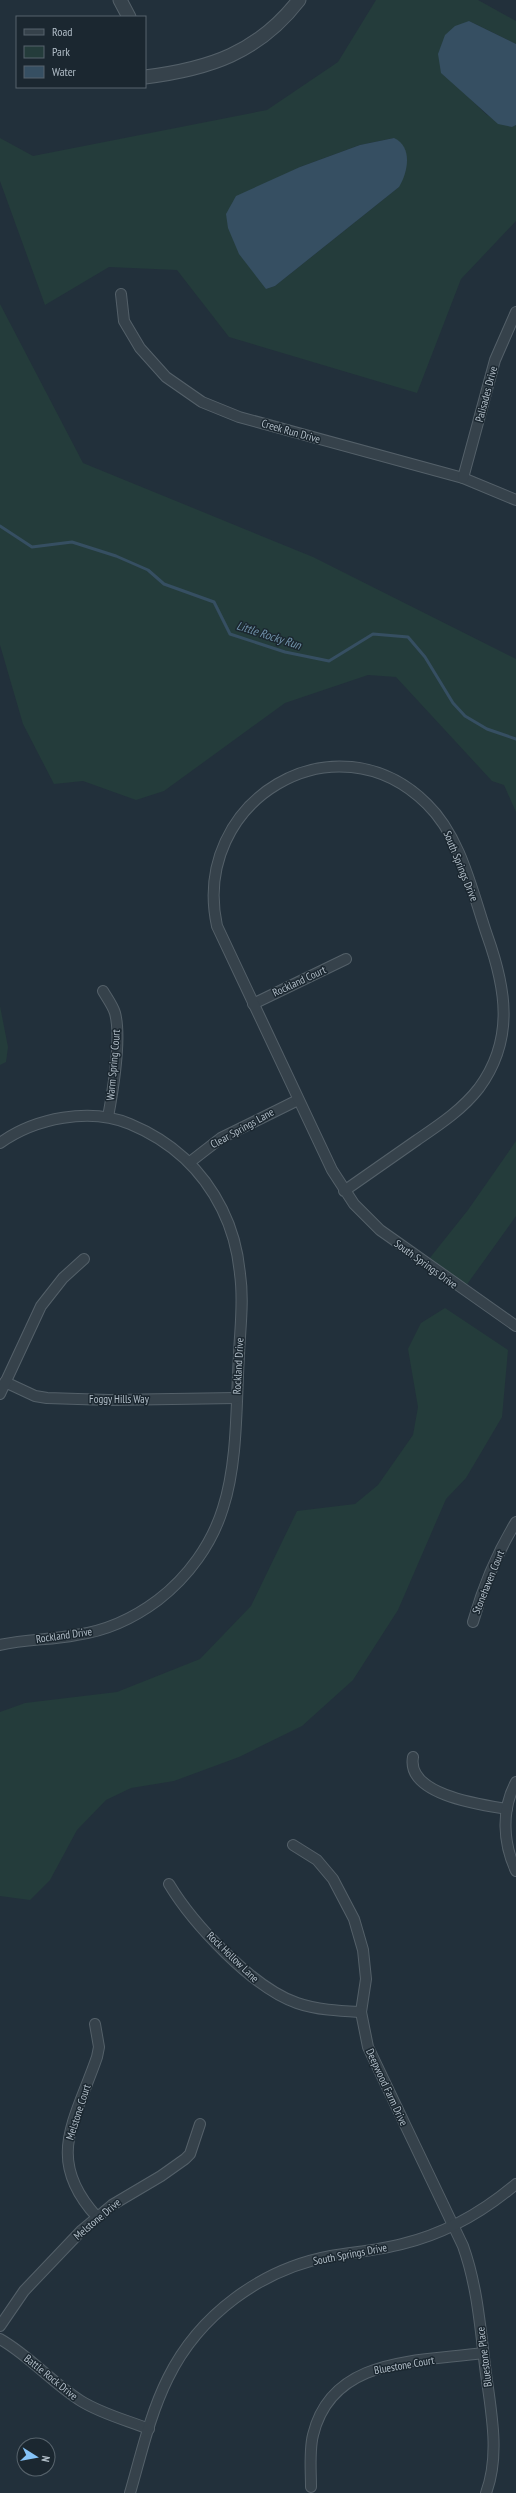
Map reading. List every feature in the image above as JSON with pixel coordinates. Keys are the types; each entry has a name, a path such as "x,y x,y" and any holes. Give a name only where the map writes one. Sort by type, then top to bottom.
{"street":[{"path":"120,0 128,16"},
{"path":"146,76 190,71 233,55 262,38 299,0"},
{"name":"Creek Run Drive","path":"121,294 124,321 140,348 166,377 202,402 239,417 463,478 516,500"},
{"name":"Palisades Drive","path":"463,478 499,346 516,312"},
{"name":"South Springs Drive","path":"344,1191 465,1104 489,1071 503,1032 505,1002 501,974 463,867 444,825 417,795 396,782 373,772 347,768 324,768 299,774 278,783 258,797 240,815 228,834 219,856 214,879 214,902 218,926 298,1100 344,1191 365,1217 401,1247 516,1326"},
{"name":"Rockland Court","path":"253,1004 346,959"},
{"name":"Warm Spring Court","path":"103,992 115,1011 117,1022 115,1060 108,1117"},
{"name":"Clear Springs Lane","path":"190,1162 221,1138 298,1100"},
{"name":"Rockland Drive","path":"0,1143 20,1132 53,1121 71,1117 108,1117 146,1131 162,1139 190,1162 203,1178 222,1208 231,1231 238,1257 242,1295 230,1474 223,1509 203,1551 173,1587 142,1611 107,1628 74,1636 0,1645"},
{"path":"0,1394 41,1306 63,1278 84,1259"},
{"name":"Foggy Hills Way","path":"5,1382 35,1396 47,1398 110,1400 236,1398"},
{"name":"Stonehaven Court","path":"473,1622 481,1593 497,1557 516,1522"},
{"path":"413,1757 412,1762 418,1775 437,1791 465,1802 506,1809"},
{"path":"516,1782 506,1809 508,1850 516,1871"},
{"name":"Deepwood Farm Drive","path":"293,1845 317,1860 333,1879 354,1919 363,1950 366,1978 361,2012 368,2047 452,2225"},
{"name":"Rock Hollow Lane","path":"169,1884 184,1909 256,1981 278,1995 298,2004 326,2009 361,2012"},
{"name":"Melstone Court","path":"95,2024 98,2047 97,2057 67,2148 67,2162 73,2183 97,2217"},
{"name":"Melstone Drive","path":"0,2326 24,2291 97,2217 129,2193 161,2176 190,2154 200,2124"},
{"name":"South Springs Drive","path":"130,2493 149,2429 167,2380 186,2348 212,2317 243,2293 273,2275 301,2264 330,2256 403,2244 452,2225 486,2207 516,2184"},
{"name":"Bluestone Place","path":"452,2225 474,2277 494,2450 486,2493"},
{"name":"Battle Rock Drive","path":"0,2339 14,2347 82,2402 106,2414 149,2429"},
{"name":"Bluestone Court","path":"311,2486 311,2444 315,2426 328,2401 347,2383 365,2372 383,2366 483,2354"}],"green space":[{"path":"376,0 478,0 516,21 516,44 469,21 461,90 487,115 511,127 516,125 516,221 461,279 417,393 229,337 177,270 109,267 45,305 0,181 0,138 33,156 267,110 338,62","holes":["394,138 399,187 275,286 266,289 300,167 360,145"]},
{"path":"0,304 83,463 313,557 516,659 516,812 504,785 492,781 396,677 368,675 285,703 164,791 136,800 83,781 54,784 23,724 0,645"},
{"path":"0,1006 8,1047 6,1062 0,1065"},
{"path":"516,1141 516,1216 463,1290 425,1264 468,1210"},
{"path":"445,1308 508,1350 502,1417 466,1478 446,1499 398,1610 353,1680 302,1726 239,1757 174,1781 131,1788 106,1800 77,1830 50,1880 30,1900 0,1896 0,1712 25,1703 117,1692 200,1659 251,1606 297,1511 355,1504 378,1485 413,1435 418,1407 408,1349 421,1323"}],"water":[{"path":"469,21 516,44 516,125 512,127 498,124 441,73 438,54 445,35 455,26"},
{"path":"394,138 404,147 407,160 405,174 399,187 275,286 266,289 239,254 228,228 226,214 236,196 300,167 360,145"}],"waterway":[{"name":"Little Rocky Run","path":"0,526 32,547 72,542 116,556 148,570 164,584 214,602 230,634 285,652 329,661 373,634 408,637 425,657 453,703 465,716 487,729 516,739"}]}
